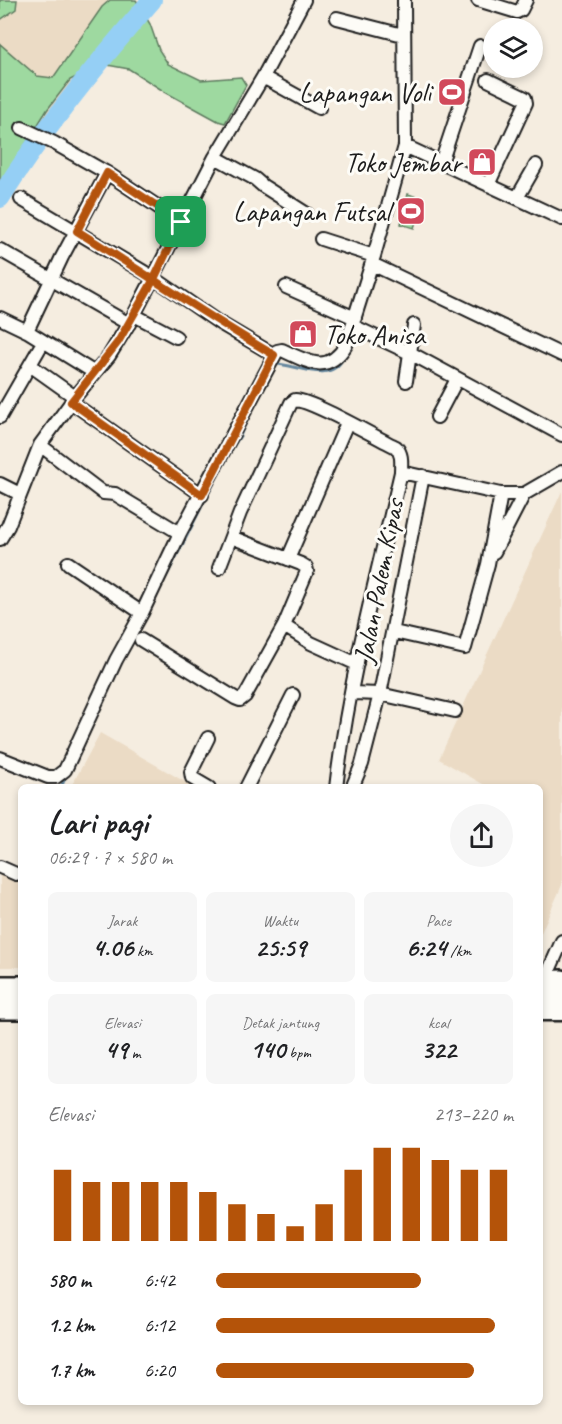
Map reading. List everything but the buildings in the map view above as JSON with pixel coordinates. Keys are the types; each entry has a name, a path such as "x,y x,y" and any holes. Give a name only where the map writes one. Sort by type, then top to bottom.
{"highway":[{"path":"0,987 18,987"},
{"path":"543,1001 562,1001"},
{"path":"0,1008 18,1008"}],"main road":[{"path":"0,979 18,979"},
{"path":"543,1012 562,1012"},
{"path":"0,1017 18,1018"}],"street":[{"path":"0,539 8,526 40,445 109,356 132,320 215,157 304,0"},
{"path":"0,758 48,777 56,777 65,770 116,660 274,355 279,350 323,364 332,362 346,345 374,263 405,146 404,0"},
{"path":"478,0 517,12 521,10 526,0"},
{"path":"337,18 403,35"},
{"path":"441,164 480,46"},
{"path":"262,77 319,108"},
{"path":"488,80 525,98 526,103 489,185"},
{"path":"28,131 107,173 181,222"},
{"path":"405,146 562,219"},
{"path":"215,157 255,179 307,214"},
{"path":"517,198 536,165"},
{"path":"27,331 51,279 107,173"},
{"path":"21,199 77,231 218,322 274,355"},
{"path":"321,239 562,355"},
{"path":"0,250 132,320 176,338"},
{"path":"286,287 562,435"},
{"path":"0,318 27,331 95,373"},
{"path":"406,381 414,325"},
{"path":"2,407 43,342"},
{"path":"30,365 73,400 202,495"},
{"path":"437,417 457,379"},
{"path":"219,568 291,403 295,400 303,401 396,447 401,456 400,472 357,664 336,784"},
{"path":"288,559 347,423"},
{"path":"40,445 103,493 115,494 180,533"},
{"path":"400,472 501,494 524,494 562,472"},
{"name":"Jalan Palem Kipas","path":"354,784 362,764 394,632 423,476"},
{"path":"0,484 20,494"},
{"path":"394,632 465,648 488,564 501,494"},
{"path":"488,564 524,494"},
{"path":"141,640 240,700 245,696 284,626 307,571 306,567 231,537"},
{"path":"68,563 142,613"},
{"path":"284,626 311,643 357,664"},
{"name":"Jalan Palem Kipas","path":"352,693 380,694 455,711"},
{"path":"248,784 293,695"},
{"path":"202,784 191,776 208,738"},
{"path":"339,762 362,764"},
{"path":"0,867 16,874"},
{"path":"550,977 562,941"}],"shaded area":[{"path":"0,0 146,0 63,99 0,195"},
{"path":"562,491 562,885 543,928 543,784 483,784 439,759"},
{"path":"100,733 189,784 73,784"},
{"path":"0,866 18,874 18,967 0,967"}],"green space":[{"path":"0,0 17,0 16,9 0,20"},
{"path":"110,0 136,0 168,64 201,80 241,77 246,85 225,123 165,92 129,69 102,64 70,80 47,110 0,185 0,44 37,76 53,78 102,7"},
{"name":"Lapangan Futsal","path":"408,194 423,199 414,228 401,224"}],"waterway":[{"path":"0,198 72,96 152,0"},
{"path":"405,167 409,158"},
{"path":"276,364 321,372 337,366 343,358"},
{"path":"230,451 240,436 249,415"},
{"path":"166,577 213,484"},
{"path":"63,784 66,775"}],"place":[{"name":"Lapangan Voli","path":"452,92"},
{"name":"Toko Jembar","path":"482,162"},
{"name":"Lapangan Futsal","path":"411,211"},
{"name":"Toko Anisa","path":"303,334"}],"route":[{"path":"181,222 107,173 77,231 154,279 218,322 274,355 202,495 71,402 109,356 135,315 154,279 181,222"}]}
